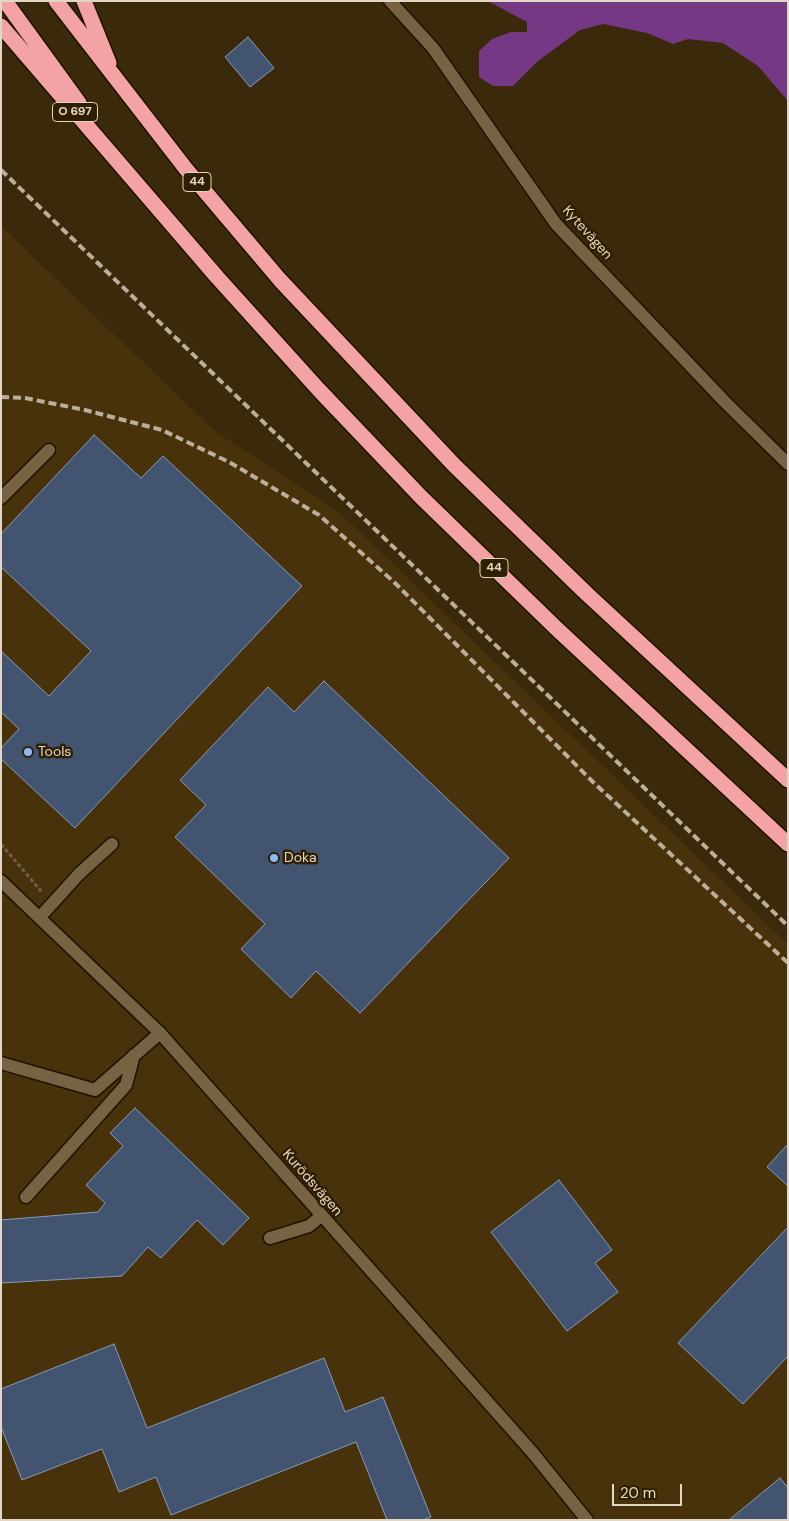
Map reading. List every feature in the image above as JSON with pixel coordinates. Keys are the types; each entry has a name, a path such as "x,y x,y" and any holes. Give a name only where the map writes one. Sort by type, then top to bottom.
{"highway":[{"name":"44","path":"5,1 149,197 319,390 421,497 557,629 788,844"},
{"name":"44","path":"56,1 186,170 280,280 454,465 588,594 788,780"},
{"path":"84,1 118,83"},
{"name":"O 697","path":"1,26 149,197"}],"street":[{"name":"Kytevägen","path":"390,1 433,48 556,224 725,402 788,464"},
{"path":"1,498 49,450"},
{"path":"40,917 79,874 112,844"},
{"name":"Kurödsvägen","path":"1,881 160,1033 532,1452 587,1520"},
{"path":"1,1062 95,1090 160,1033"},
{"path":"26,1197 126,1085 134,1055"},
{"path":"270,1238 310,1226 321,1216"}],"path":[{"path":"1,844 52,904"}],"shaded area":[{"path":"488,1 788,1 788,101 758,66 723,43 688,39 673,44 647,33 603,24 580,30 538,61 513,86 493,86 479,77 479,51 492,39 511,32 527,32 527,22"},
{"path":"1,226 216,432 338,511 788,944 788,1520 1,1520"}],"building":[{"path":"248,37 274,68 250,87 225,57"},
{"path":"94,435 141,478 163,456 302,586 75,828 1,759 1,748 19,729 1,712 1,651 49,696 91,651 1,567 1,534"},
{"path":"324,681 509,858 360,1013 316,971 291,998 241,949 265,924 175,837 206,805 180,780 268,687 294,712"},
{"path":"135,1108 249,1218 223,1245 197,1220 161,1258 148,1247 122,1276 1,1283 1,1220 98,1212 105,1203 86,1185 123,1146 110,1133"},
{"path":"788,1144 788,1186 767,1167"},
{"path":"559,1180 612,1250 595,1263 618,1292 567,1331 491,1232"},
{"path":"788,1227 788,1356 743,1404 678,1343"},
{"path":"114,1344 147,1428 324,1358 345,1412 383,1397 431,1517 423,1520 387,1520 356,1442 171,1515 156,1477 119,1492 102,1449 22,1480 1,1427 1,1389"},
{"path":"780,1478 788,1488 788,1520 729,1520"}],"railway":[{"path":"1,170 788,926"},
{"path":"1,397 25,398 85,410 162,430 229,462 319,515 395,583 593,782 788,963"}],"place":[{"name":"Tools","path":"28,752"},
{"name":"Doka","path":"274,858"}]}
